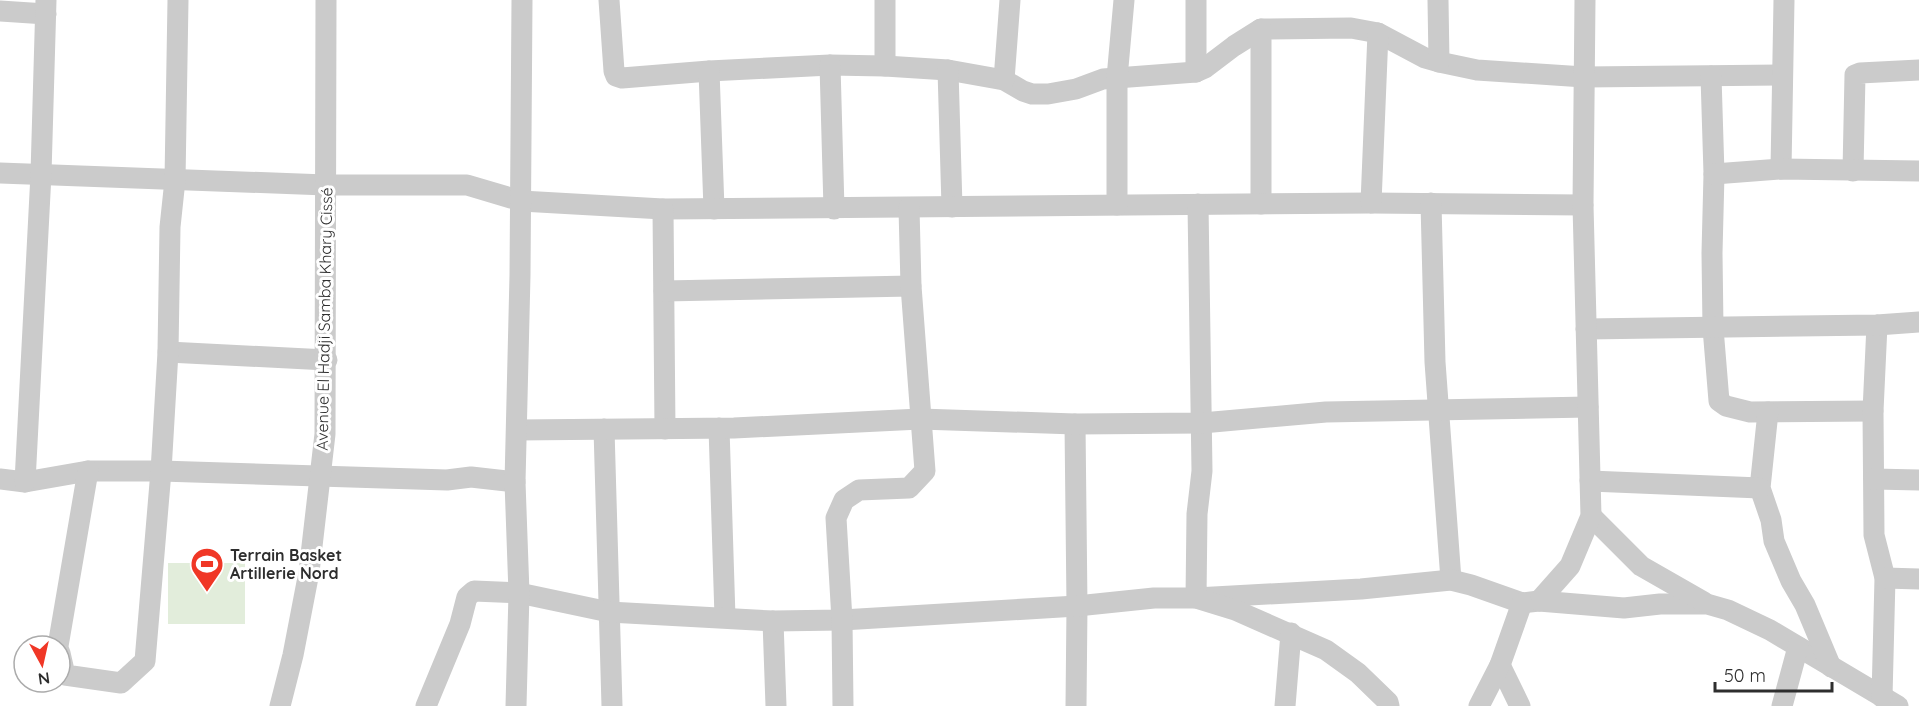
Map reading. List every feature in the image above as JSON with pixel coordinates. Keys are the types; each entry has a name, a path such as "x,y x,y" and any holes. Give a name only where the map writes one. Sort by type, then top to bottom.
{"street":[{"path":"72,676 121,683 145,661 161,471 168,352 170,227 175,180 178,0"},
{"name":"Avenue El Hadji Samba Khary Cissé","path":"280,706 293,655 309,572 325,434 327,360 326,0"},
{"path":"516,706 519,593 515,482 521,201 522,0"},
{"path":"609,0 614,71 616,76 622,78 830,65 885,66 948,70 1004,80 1032,94 1048,94 1076,89 1103,80 1196,72 1261,29 1351,28 1378,33 1438,62 1477,70 1584,76 1782,75"},
{"path":"885,0 885,66"},
{"path":"1004,80 1010,0"},
{"path":"1117,205 1117,78 1124,0"},
{"path":"1196,0 1196,72"},
{"path":"1438,0 1438,62"},
{"path":"1479,706 1531,602 1570,566 1591,516 1583,205 1585,0"},
{"path":"1781,169 1784,0"},
{"path":"0,11 46,7 41,174 25,482"},
{"path":"1261,29 1262,204"},
{"path":"1371,203 1378,33"},
{"path":"830,65 834,209"},
{"path":"948,70 952,207"},
{"path":"1853,171 1855,75 1919,70"},
{"path":"709,71 714,209"},
{"path":"1711,76 1714,174 1713,328 1719,401 1741,411 1873,411"},
{"path":"1714,174 1781,169 1919,171"},
{"path":"0,173 326,185 467,185 521,201 663,209 1371,203 1583,205"},
{"path":"1431,203 1435,362 1451,580"},
{"path":"1196,598 1197,514 1202,471 1198,204"},
{"path":"843,706 842,620 836,518 844,500 859,490 909,488 925,471 911,286 909,208"},
{"path":"663,209 665,429"},
{"path":"664,291 911,286"},
{"path":"1586,329 1713,328 1808,324 1877,325 1919,322"},
{"path":"1877,325 1873,411 1874,536 1885,578 1890,702"},
{"path":"168,352 327,360"},
{"path":"517,429 719,428 920,419 1076,424 1202,423 1326,412 1588,407"},
{"path":"1768,412 1760,488 1771,520 1774,541 1791,581 1805,605 1831,667"},
{"path":"1076,424 1076,706"},
{"path":"719,428 725,617"},
{"path":"604,429 612,706"},
{"path":"60,634 88,471"},
{"path":"0,480 25,482 88,471 161,471 447,480 471,477 515,482"},
{"path":"1874,479 1919,480"},
{"path":"1590,481 1760,488"},
{"path":"1591,516 1641,566 1707,603 1728,610 1770,630 1890,702"},
{"path":"1885,578 1919,579"},
{"path":"426,706 460,624 467,597 474,591 519,593 609,612 773,621 842,620 1077,606 1154,598 1196,598 1361,589 1451,580 1531,602 1624,608 1660,604 1707,603"},
{"path":"1196,598 1235,610 1326,650 1358,673 1388,702 1389,706"},
{"path":"773,621 776,706"},
{"path":"1285,706 1291,633"},
{"path":"1782,706 1798,647"},
{"path":"1500,665 1520,706"}],"green space":[{"name":"Terrain Basket Artillerie Nord","path":"168,563 245,563 245,624 168,624"}],"place":[{"name":"Terrain Basket Artillerie Nord","path":"207,593"}]}
